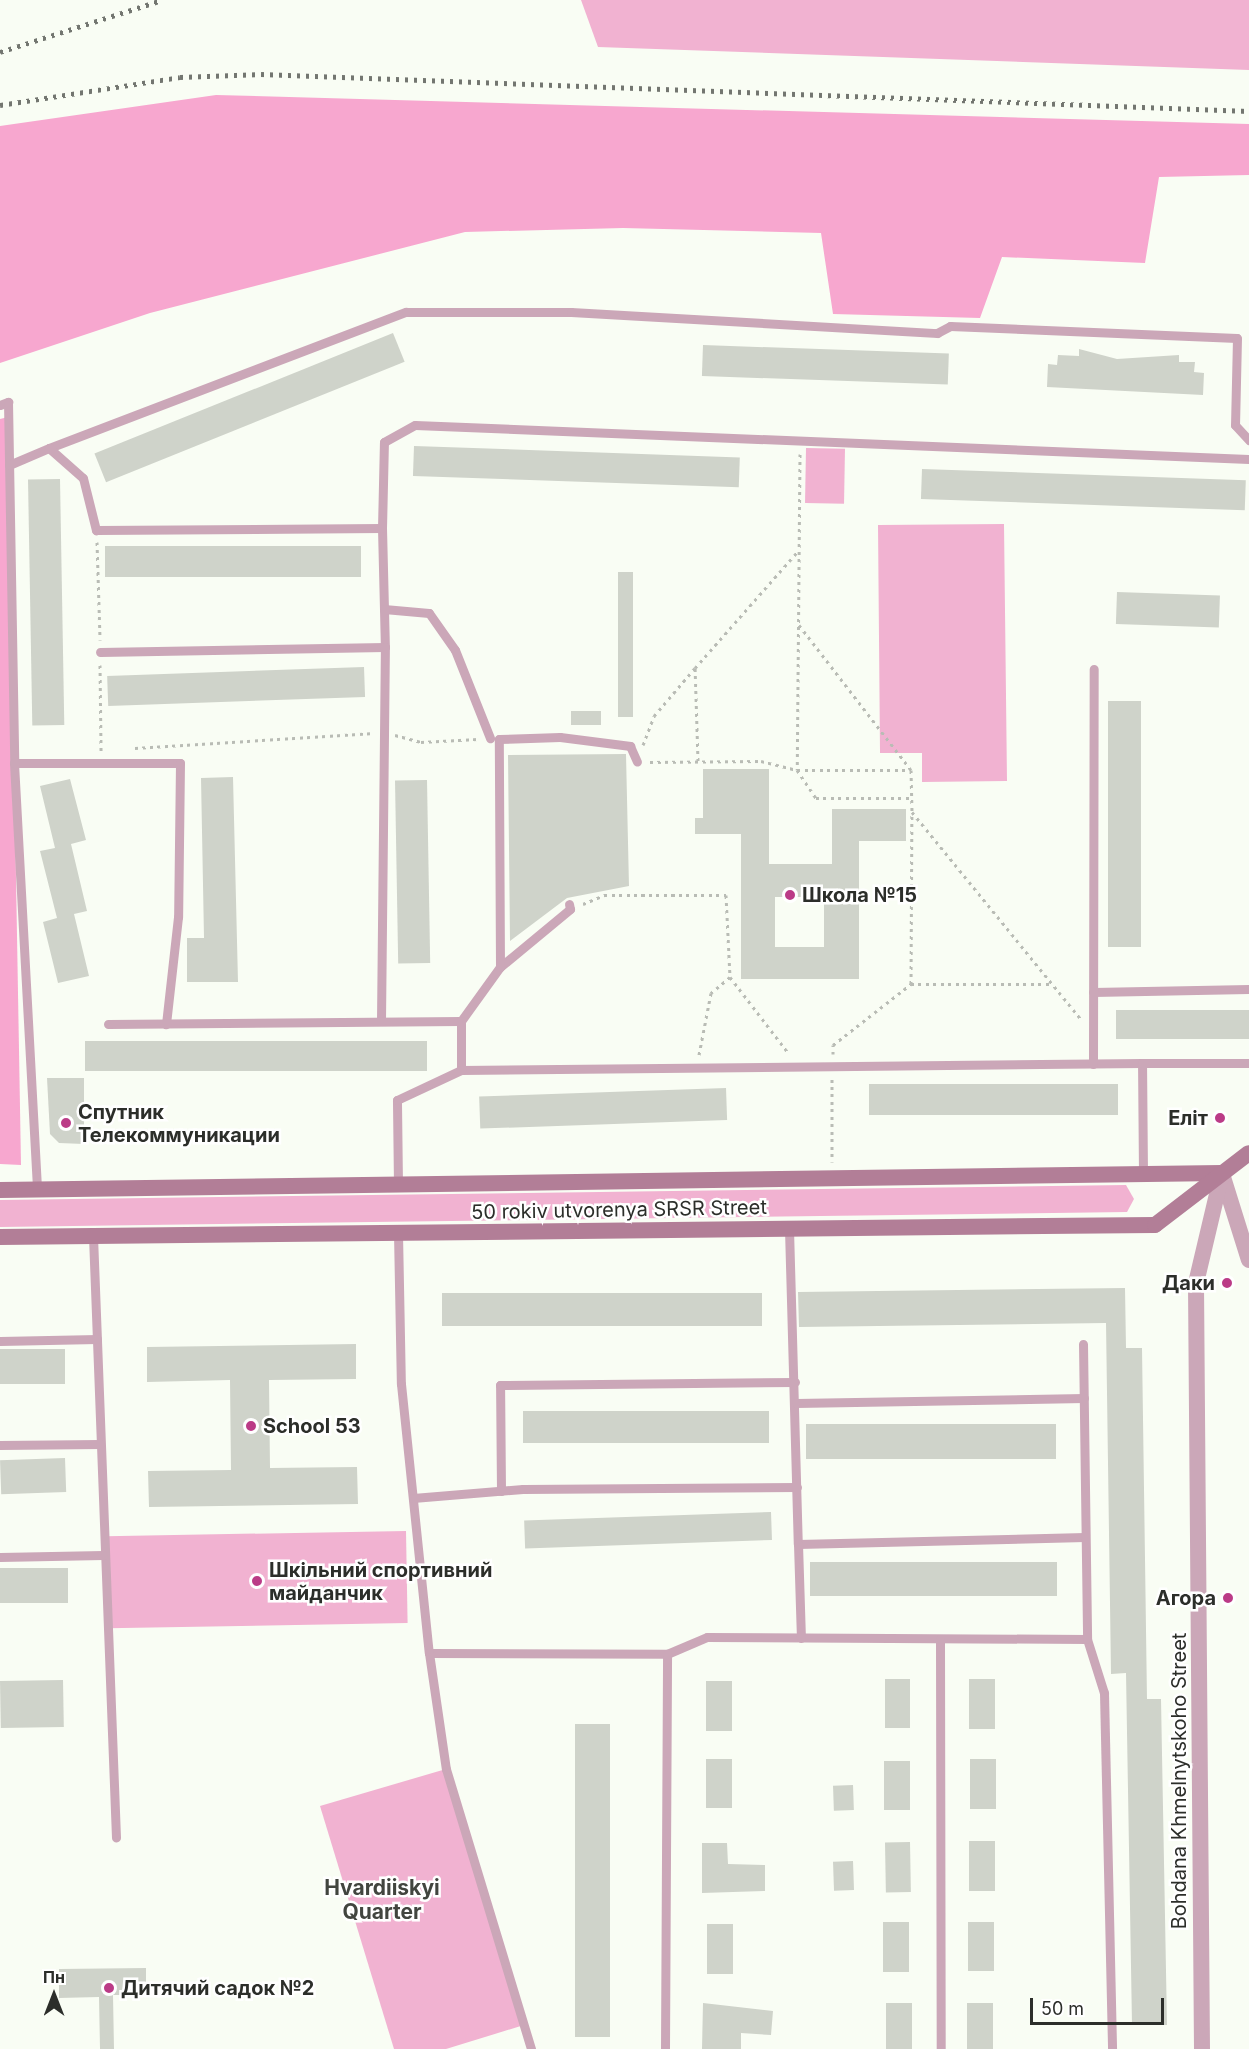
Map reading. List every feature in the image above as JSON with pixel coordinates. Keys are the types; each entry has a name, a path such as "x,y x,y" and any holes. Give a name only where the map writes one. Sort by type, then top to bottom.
{"main road":[{"name":"50 rokiv utvorenya SRSR Street","path":"0,1237 1155,1225 1249,1153"},
{"name":"50 rokiv utvorenya SRSR Street","path":"0,1190 1222,1173"}],"street":[{"path":"1222,1173 1249,1260"},
{"name":"Bohdana Khmelnytskoho Street","path":"1202,2049 1196,1283 1222,1173"}],"lane":[{"path":"9,465 406,312 594,312 937,333 950,326 1249,339"},
{"path":"1237,338 1235,425 1249,440"},
{"path":"0,405 8,402 14,763 37,1190"},
{"path":"381,1022 385,647 382,528 384,442 416,425 1249,459"},
{"path":"49,448 83,478 96,530 382,528"},
{"path":"384,609 429,613 455,650 490,738"},
{"path":"100,652 385,647"},
{"path":"1093,1064 1094,669"},
{"path":"500,967 499,739 560,737 630,746 637,762"},
{"path":"14,763 180,763 178,916 166,1024"},
{"path":"462,1070 461,1021 500,967 570,906"},
{"path":"1093,992 1249,989"},
{"path":"108,1024 461,1021"},
{"path":"1142,1063 1143,1174"},
{"path":"398,1185 397,1100 462,1070 1249,1063"},
{"path":"789,1229 796,1403 801,1638"},
{"path":"398,1233 400,1384 429,1653 446,1768 531,2049"},
{"path":"93,1236 103,1555 116,1838"},
{"path":"0,1341 97,1339"},
{"path":"1083,1344 1087,1639 1104,1693 1112,2049"},
{"path":"501,1491 500,1386 795,1382"},
{"path":"796,1403 1084,1398"},
{"path":"0,1445 100,1444"},
{"path":"413,1498 501,1491 797,1487"},
{"path":"798,1544 1085,1537"},
{"path":"0,1557 103,1555"},
{"path":"429,1653 667,1654 708,1637 1087,1639"},
{"path":"940,1639 941,2049"},
{"path":"665,2049 667,1654"}],"path":[{"path":"800,441 797,771 816,798 911,798"},
{"path":"799,549 654,716 637,762 761,761 797,771 911,771"},
{"path":"798,624 911,771 911,984"},
{"path":"695,668 698,761"},
{"path":"124,750 383,732 422,742 490,738"},
{"path":"90,764 113,752"},
{"path":"912,812 1093,1034"},
{"path":"570,906 603,895 726,895 730,977 799,1067"},
{"path":"696,1068 711,993 730,977"},
{"path":"832,1178 833,1045 911,984 1052,984"}],"shaded area":[{"path":"581,0 1249,0 1249,70 598,47"},
{"path":"216,95 1249,124 1249,175 1159,177 1145,263 1002,257 980,318 833,314 821,233 623,228 465,232 150,313 0,363 0,126"},
{"path":"8,417 21,1165 0,1164 0,419"},
{"path":"806,448 845,449 844,504 805,503"},
{"path":"1004,524 1007,781 922,782 922,753 880,753 878,525"},
{"path":"1126,1185 1134,1199 1127,1212 0,1227 0,1200"},
{"name":"Шкільний спортивний майданчик","path":"406,1531 408,1623 108,1628 106,1536"},
{"path":"446,1769 524,2025 446,2049 394,2049 320,1806"}],"building":[{"path":"393,333 405,362 106,482 94,454"},
{"path":"703,345 949,354 948,385 702,376"},
{"path":"1079,349 1117,359 1179,355 1179,362 1195,362 1194,372 1204,373 1203,395 1047,387 1048,364 1057,365 1058,355 1079,356"},
{"path":"414,446 740,457 739,487 413,476"},
{"path":"922,469 1246,480 1245,510 921,499"},
{"path":"60,479 64,725 32,726 28,480"},
{"path":"105,546 361,546 361,577 105,577"},
{"path":"618,572 633,572 633,717 618,717"},
{"path":"1117,592 1220,596 1219,628 1116,624"},
{"path":"364,667 365,697 108,706 107,676"},
{"path":"1108,701 1141,701 1141,947 1108,947"},
{"path":"571,711 601,711 601,725 571,725"},
{"path":"626,754 629,886 567,898 510,941 508,755"},
{"path":"703,769 769,769 769,864 832,864 832,809 906,809 906,841 859,841 859,979 741,979 741,834 695,834 695,818 703,818","holes":["775,897 824,897 824,947 775,947"]},
{"path":"233,777 238,982 187,982 187,938 204,938 201,778"},
{"path":"70,779 86,840 71,844 87,911 74,914 89,976 58,983 43,922 57,918 40,851 55,848 40,786"},
{"path":"427,780 430,963 398,964 395,781"},
{"path":"1116,1010 1249,1010 1249,1039 1116,1039"},
{"path":"85,1041 427,1041 427,1071 85,1071"},
{"path":"47,1078 84,1078 84,1144 59,1143 50,1134"},
{"path":"869,1084 1118,1084 1118,1115 869,1115"},
{"path":"726,1088 727,1120 480,1129 479,1097"},
{"path":"1125,1288 1126,1348 1142,1348 1147,1699 1161,1699 1167,2025 1132,2025 1126,1673 1111,1674 1106,1323 799,1327 798,1292"},
{"path":"442,1293 762,1293 762,1326 442,1326"},
{"path":"356,1344 356,1379 269,1380 270,1468 357,1467 358,1504 149,1507 148,1471 231,1470 230,1380 147,1382 147,1347"},
{"path":"0,1349 65,1349 65,1384 0,1384"},
{"path":"523,1411 769,1411 769,1443 523,1443"},
{"path":"806,1424 1056,1424 1056,1459 806,1459"},
{"path":"65,1458 66,1492 1,1494 0,1460"},
{"path":"771,1512 772,1540 525,1549 524,1521"},
{"path":"810,1562 1057,1562 1057,1596 810,1596"},
{"path":"0,1568 68,1568 68,1603 0,1603"},
{"path":"885,1679 910,1679 910,1728 885,1728"},
{"path":"969,1679 995,1679 995,1729 969,1729"},
{"path":"63,1680 64,1727 1,1728 0,1681"},
{"path":"706,1681 732,1681 732,1731 706,1731"},
{"path":"575,1724 610,1724 610,2037 575,2037"},
{"path":"706,1759 732,1759 732,1808 706,1808"},
{"path":"970,1759 996,1759 996,1809 970,1809"},
{"path":"884,1761 910,1761 910,1810 884,1810"},
{"path":"853,1785 854,1810 834,1811 833,1786"},
{"path":"969,1841 995,1841 995,1891 969,1891"},
{"path":"885,1842 910,1842 911,1892 886,1892"},
{"path":"702,1843 727,1843 728,1864 765,1865 765,1891 702,1893"},
{"path":"853,1861 854,1890 834,1891 833,1862"},
{"path":"883,1922 909,1922 909,1972 883,1972"},
{"path":"968,1922 994,1922 994,1971 968,1971"},
{"path":"707,1924 733,1924 733,1974 707,1974"},
{"path":"146,1968 146,1995 113,1995 114,2049 100,2049 99,1997 59,1998 59,1969"},
{"path":"703,2003 773,2011 771,2035 741,2033 741,2049 702,2049"},
{"path":"886,2003 912,2003 912,2049 886,2049"},
{"path":"967,2003 993,2003 993,2049 967,2049"}],"railway":[{"path":"0,52 162,0"},
{"path":"0,105 180,77 261,74 1249,111"}],"place":[{"name":"Школа №15","path":"790,895"},
{"name":"Еліт","path":"1220,1118"},
{"name":"Спутник Телекоммуникации","path":"66,1123"},
{"name":"Даки","path":"1227,1283"},
{"name":"School 53","path":"251,1426"},
{"name":"Шкільний спортивний майданчик","path":"257,1581"},
{"name":"Агора","path":"1228,1598"},
{"name":"Дитячий садок №2","path":"109,1988"}],"district":[{"name":"Hvardiiskyi Quarter","path":"382,1900"}]}
